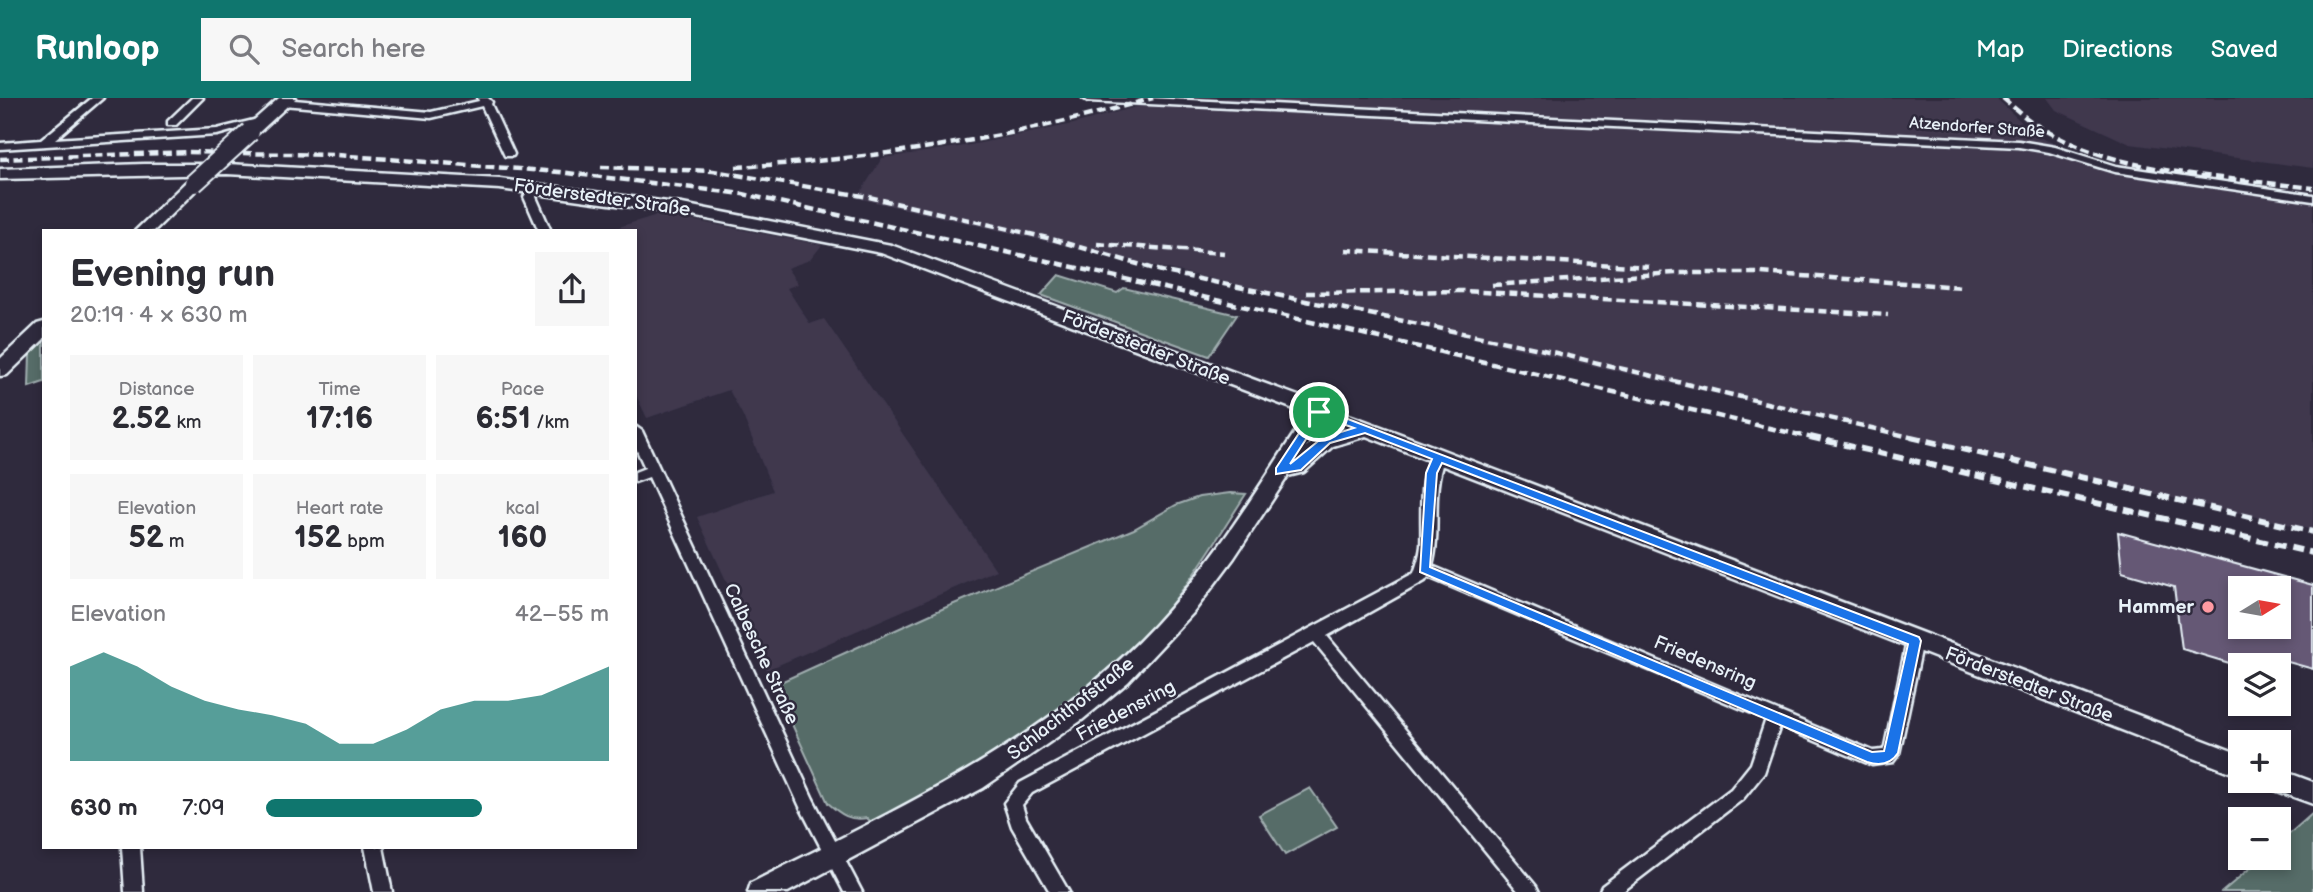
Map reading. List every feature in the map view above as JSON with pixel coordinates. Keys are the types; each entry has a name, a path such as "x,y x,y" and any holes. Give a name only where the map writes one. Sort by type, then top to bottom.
{"main road":[{"path":"146,229 286,100"},
{"name":"Förderstedter Straße","path":"0,174 236,169 373,175 535,187 740,219 885,249 1366,429 2228,760"},
{"path":"0,370 42,330"},
{"name":"Schlachthofstraße","path":"761,892 933,803 1017,754 1051,731 1124,671 1165,630 1210,574 1319,412"},
{"name":"Schlachthofstraße","path":"1280,471 1297,467 1326,440 1366,429"},
{"path":"2291,785 2313,793"}],"street":[{"path":"44,143 98,98"},
{"path":"172,123 198,98"},
{"name":"Atzendorfer Straße","path":"1088,98 2019,144 2051,149 2115,169 2313,198"},
{"path":"286,100 431,115 485,100 509,154"},
{"path":"0,146 217,132 256,126"},
{"path":"535,187 530,197 544,229"},
{"name":"Calbesche Straße","path":"637,435 807,804 853,892"},
{"path":"1424,569 1432,473 1438,457"},
{"path":"637,476 653,471"},
{"name":"Friedensring","path":"1060,892 1017,821 1013,803 1026,788 1420,577 1424,569 1872,758 1888,757 1893,749 1915,641"},
{"path":"1316,634 1530,892"},
{"path":"1608,892 1737,794 1758,768 1775,716"},
{"path":"131,849 134,892"},
{"path":"374,849 383,892"}],"shaded area":[{"path":"1168,98 1996,98 2036,136 2078,153 2126,167 2313,193 2313,530 857,198 882,158 965,146 1073,124"},
{"path":"2047,98 2313,98 2313,168 2130,144 2056,110"},
{"path":"660,214 822,245 810,260 787,268 798,284 787,288 810,324 824,319 996,570 767,670 697,517 773,491 743,416 729,390 647,418 637,397 637,229 612,229"}],"green space":[{"path":"1059,275 1117,293 1124,288 1237,315 1209,356 1041,295"},
{"path":"42,341 42,383 29,387 30,353"},
{"path":"1246,494 1175,600 1117,663 1052,716 982,763 871,822 867,818 846,816 828,803 774,685 942,609 1134,529 1176,505 1199,497"},
{"path":"1310,788 1337,827 1285,855 1259,815"},
{"path":"2313,813 2313,892 2222,892 2248,870 2291,870 2291,832"}],"building":[{"name":"Hammer","path":"2118,532 2280,576 2228,576 2228,639 2291,639 2291,579 2313,585 2313,669 2291,663 2291,653 2228,653 2228,663 2182,649 2174,587 2122,572"}],"railway":[{"path":"736,167 842,158 946,144 1050,125 1153,98"},
{"path":"2003,98 2032,122 2095,153 2131,163 2205,176 2313,188"},
{"path":"0,159 188,152 336,155 559,172 743,194 1056,263 1817,439"},
{"path":"601,167 713,171 869,197 1052,239 1165,272 1535,348 1918,439"},
{"path":"1097,244 1224,253"},
{"path":"1345,250 1649,267"},
{"path":"1492,285 1675,273 1760,273 1961,287"},
{"path":"1306,293 1462,291 1888,315"},
{"path":"1810,437 2313,553"},
{"path":"1911,437 2313,532"}],"place":[{"name":"Hammer","path":"2208,607"}],"route":[{"path":"1319,412 1280,471 1297,467 1326,440 1366,429 1399,441 1491,479 1915,641 1893,749 1888,757 1872,758 1424,569 1432,473 1434,465 1438,457 1399,441 1366,429 1319,412"}]}
